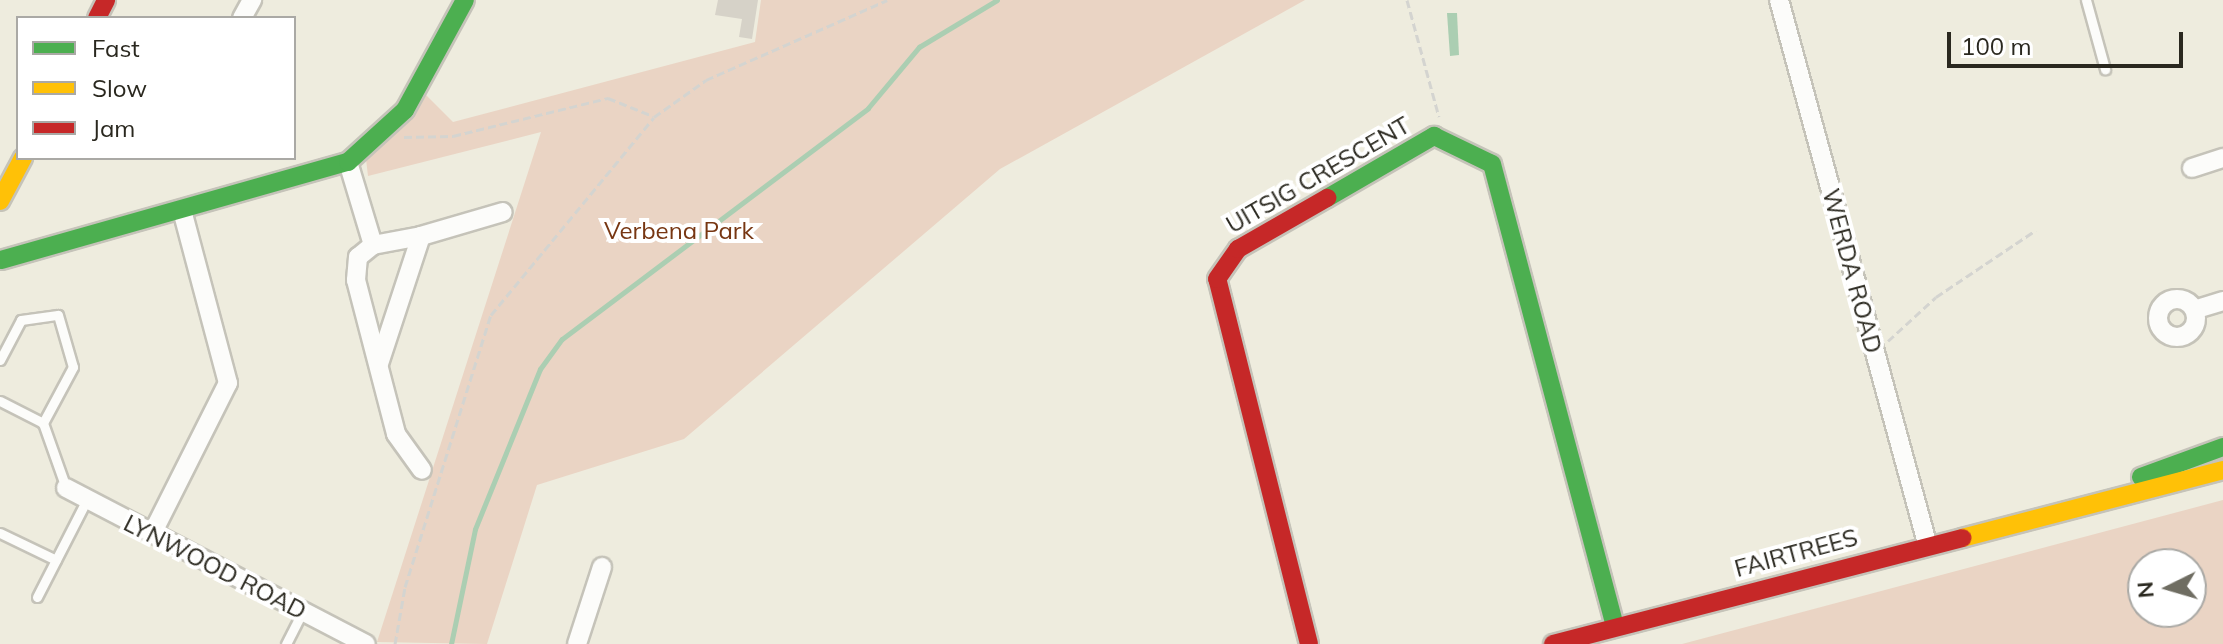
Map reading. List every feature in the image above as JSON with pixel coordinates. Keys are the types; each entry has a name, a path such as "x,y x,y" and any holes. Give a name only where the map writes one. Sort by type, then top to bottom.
{"street":[{"path":"1,260 348,162 381,137 415,96 465,0"},
{"name":"WERDA ROAD","path":"1779,0 1927,543"},
{"name":"UITSIG CRESCENT","path":"1309,644 1217,279 1238,249 1440,136 1492,164 1615,627"},
{"path":"2192,168 2223,158"},
{"path":"0,201 22,160"},
{"path":"348,162 373,245"},
{"path":"152,534 228,383 182,210"},
{"path":"422,470 399,443 355,272 358,257 373,245 421,236 503,212"},
{"path":"379,364 421,236"},
{"path":"2197,309 2223,301"},
{"name":"FAIRTREES","path":"2052,509 2223,447"},
{"name":"FAIRTREES","path":"1553,644 2052,509 2223,470"},
{"name":"LYNWOOD ROAD","path":"66,488 85,503 366,644"},
{"path":"577,644 602,567"}],"lane":[{"path":"2086,0 2105,69"},
{"path":"0,360 21,320 58,315 73,367 43,423"},
{"path":"0,401 43,423 66,488"},
{"path":"37,597 85,503"},
{"path":"0,533 56,560"},
{"path":"286,644 303,611"}],"path":[{"path":"395,644 405,587 491,315 654,117 706,80 887,0"},
{"path":"1407,0 1440,136"},
{"path":"381,137 453,136 608,98 654,117"},
{"path":"1873,348 2036,230"}],"green space":[{"name":"Verbena Park","path":"761,0 1305,0 1000,169 684,439 537,485 487,644 377,642 541,132 368,176 366,159 425,94 453,122 755,42"},
{"path":"2223,500 2223,644 1682,644"}],"shaded area":[{"path":"1447,13 1457,13 1459,55 1450,56"}],"building":[{"path":"718,0 758,0 752,39 739,37 742,19 715,15"}],"waterway":[{"path":"451,644 475,529 540,369 562,339 868,108 919,47 997,0"}],"traffic: fast":[{"path":"1,260 348,162 405,110 465,0"},
{"path":"1327,198 1434,136 1492,164 1615,627"},
{"path":"2141,477 2223,447"}],"traffic: slow":[{"path":"0,201 22,160"},
{"path":"1962,538 2223,470"}],"traffic: jam":[{"path":"98,16 106,0"},
{"path":"1309,644 1217,279 1238,249 1327,198"},
{"path":"1553,644 1962,538"}]}
